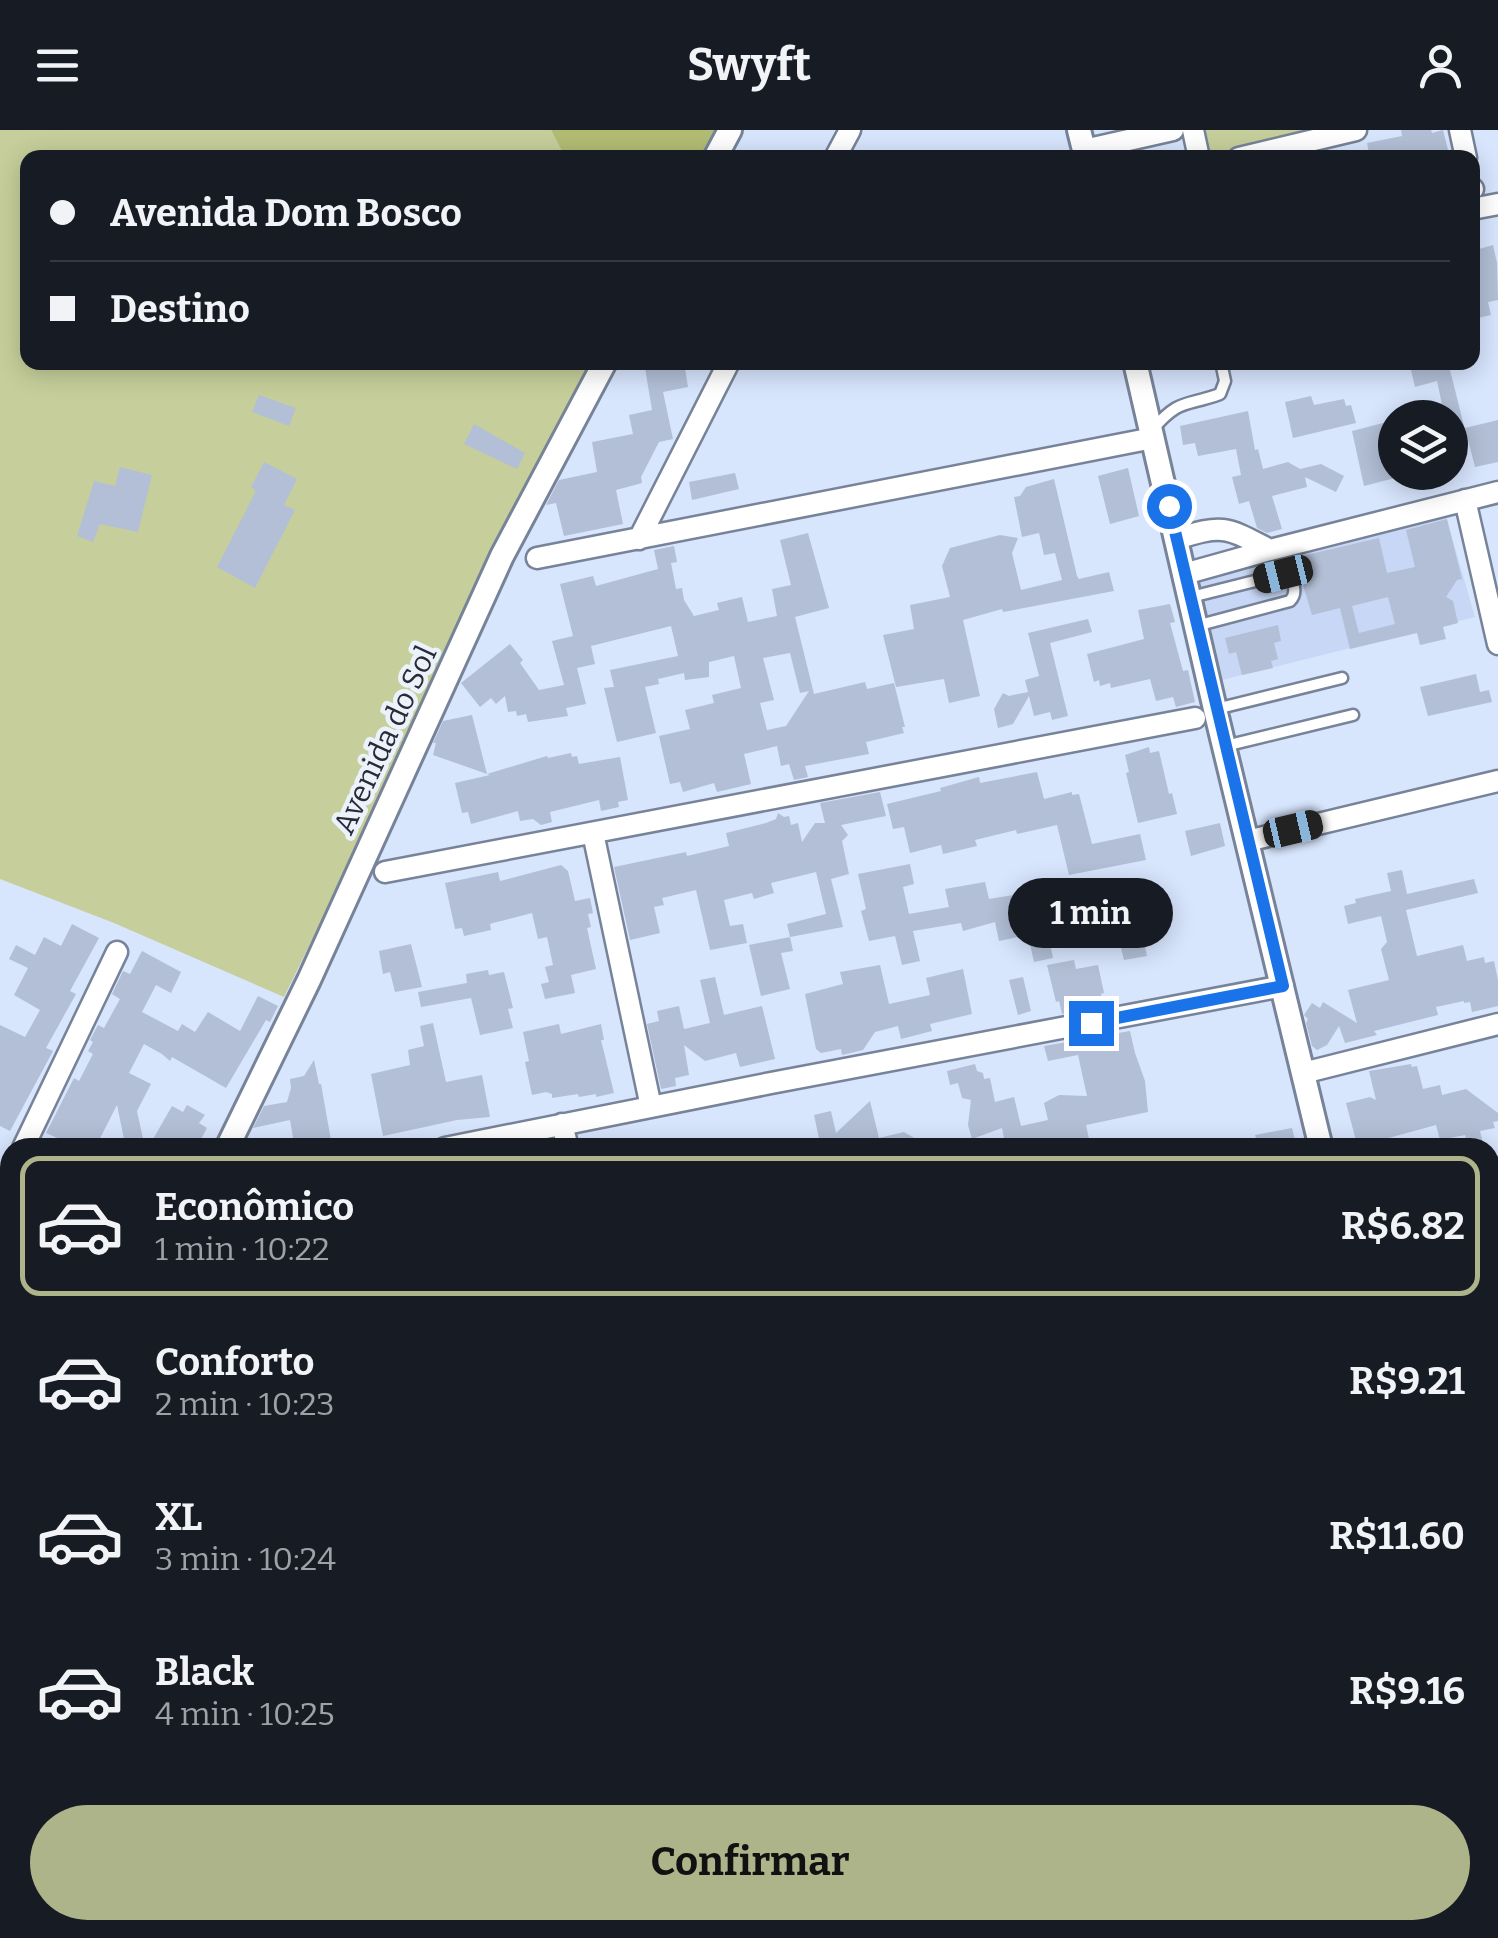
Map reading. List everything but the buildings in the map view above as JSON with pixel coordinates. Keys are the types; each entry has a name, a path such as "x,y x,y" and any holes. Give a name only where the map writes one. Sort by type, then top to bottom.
{"street":[{"path":"1083,146 1173,130"},
{"path":"1272,150 1356,130"},
{"name":"Avenida do Sol","path":"232,1138 317,962 502,556 602,370"},
{"path":"639,539 725,370"},
{"path":"1137,370 1196,626 1205,714 1224,746 1319,1138"},
{"path":"537,558 1152,434"},
{"path":"1187,586 1270,550 1498,492"},
{"path":"1465,500 1498,644"},
{"path":"1176,539 1222,528 1270,550"},
{"path":"386,872 1205,714"},
{"path":"1247,840 1498,780"},
{"path":"592,832 652,1106"},
{"path":"27,1138 116,952"},
{"path":"493,1138 1283,986"},
{"path":"1303,1073 1498,1024"},
{"path":"562,1124 566,1138"}],"lane":[{"path":"1152,434 1171,409 1220,394 1225,381 1223,370"},
{"path":"1187,586 1283,574 1292,581 1294,592 1290,601 1196,626"},
{"path":"1205,714 1342,678"},
{"path":"1224,746 1354,716"}],"shaded area":[{"path":"1444,510 1475,617 1218,681 1194,581"}],"green space":[{"path":"0,130 551,130 561,150 20,150 20,370 595,370 284,997 114,923 0,879"},
{"path":"551,130 721,130 710,150 561,150"},
{"path":"1199,130 1315,130 1230,150 1204,150"}],"route":[{"path":"1091,1023 1283,986 1169,506"}]}
